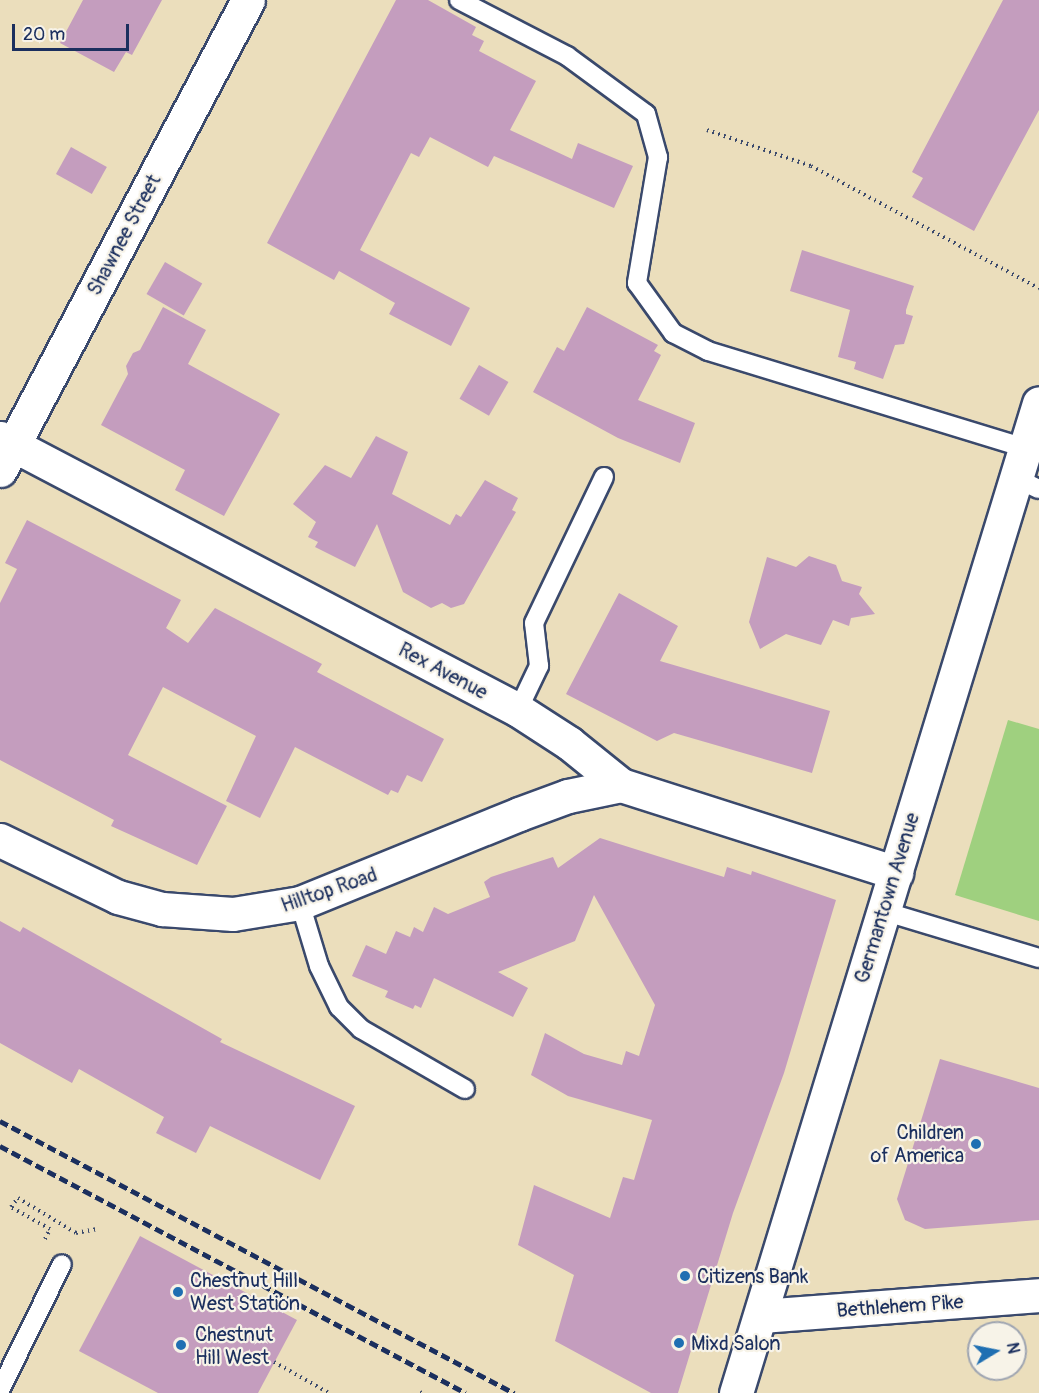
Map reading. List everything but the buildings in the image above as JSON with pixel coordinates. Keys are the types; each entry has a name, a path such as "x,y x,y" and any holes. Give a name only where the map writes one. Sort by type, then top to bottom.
{"street":[{"name":"Shawnee Street","path":"4,451 248,0"},
{"name":"Germantown Avenue","path":"736,1393 883,911 1027,472 1039,403"},
{"name":"Rex Avenue","path":"4,451 518,710 569,743 621,785 896,873"},
{"name":"Hilltop Road","path":"0,840 80,881 162,909 233,914 300,903 519,814 568,796 621,785"},
{"name":"Bethlehem Pike","path":"761,1316 1039,1295"}],"lane":[{"path":"459,0 567,56 646,114 658,157 637,283 673,333 708,351 1027,472"},
{"path":"518,710 539,666 534,623 604,477"},
{"path":"300,903 319,966 339,1007 361,1029 465,1089"},
{"path":"883,911 1039,958"},
{"path":"0,1390 22,1341 62,1264"}],"path":[{"path":"706,130 812,166 1039,288"},
{"path":"62,1264 38,1252 50,1229 11,1208 18,1198 76,1233 96,1229"},
{"path":"274,1362 329,1393"}],"green space":[{"path":"1008,720 1039,729 1039,921 955,895"}],"railway":[{"path":"0,1121 514,1393"},
{"path":"0,1146 466,1393"}],"place":[{"name":"Children of America","path":"976,1144"},
{"name":"Citizens Bank","path":"685,1276"},
{"name":"Chestnut Hill West Station","path":"178,1292"},
{"name":"Mixd Salon","path":"679,1343"},
{"name":"Chestnut Hill West","path":"181,1345"}]}
